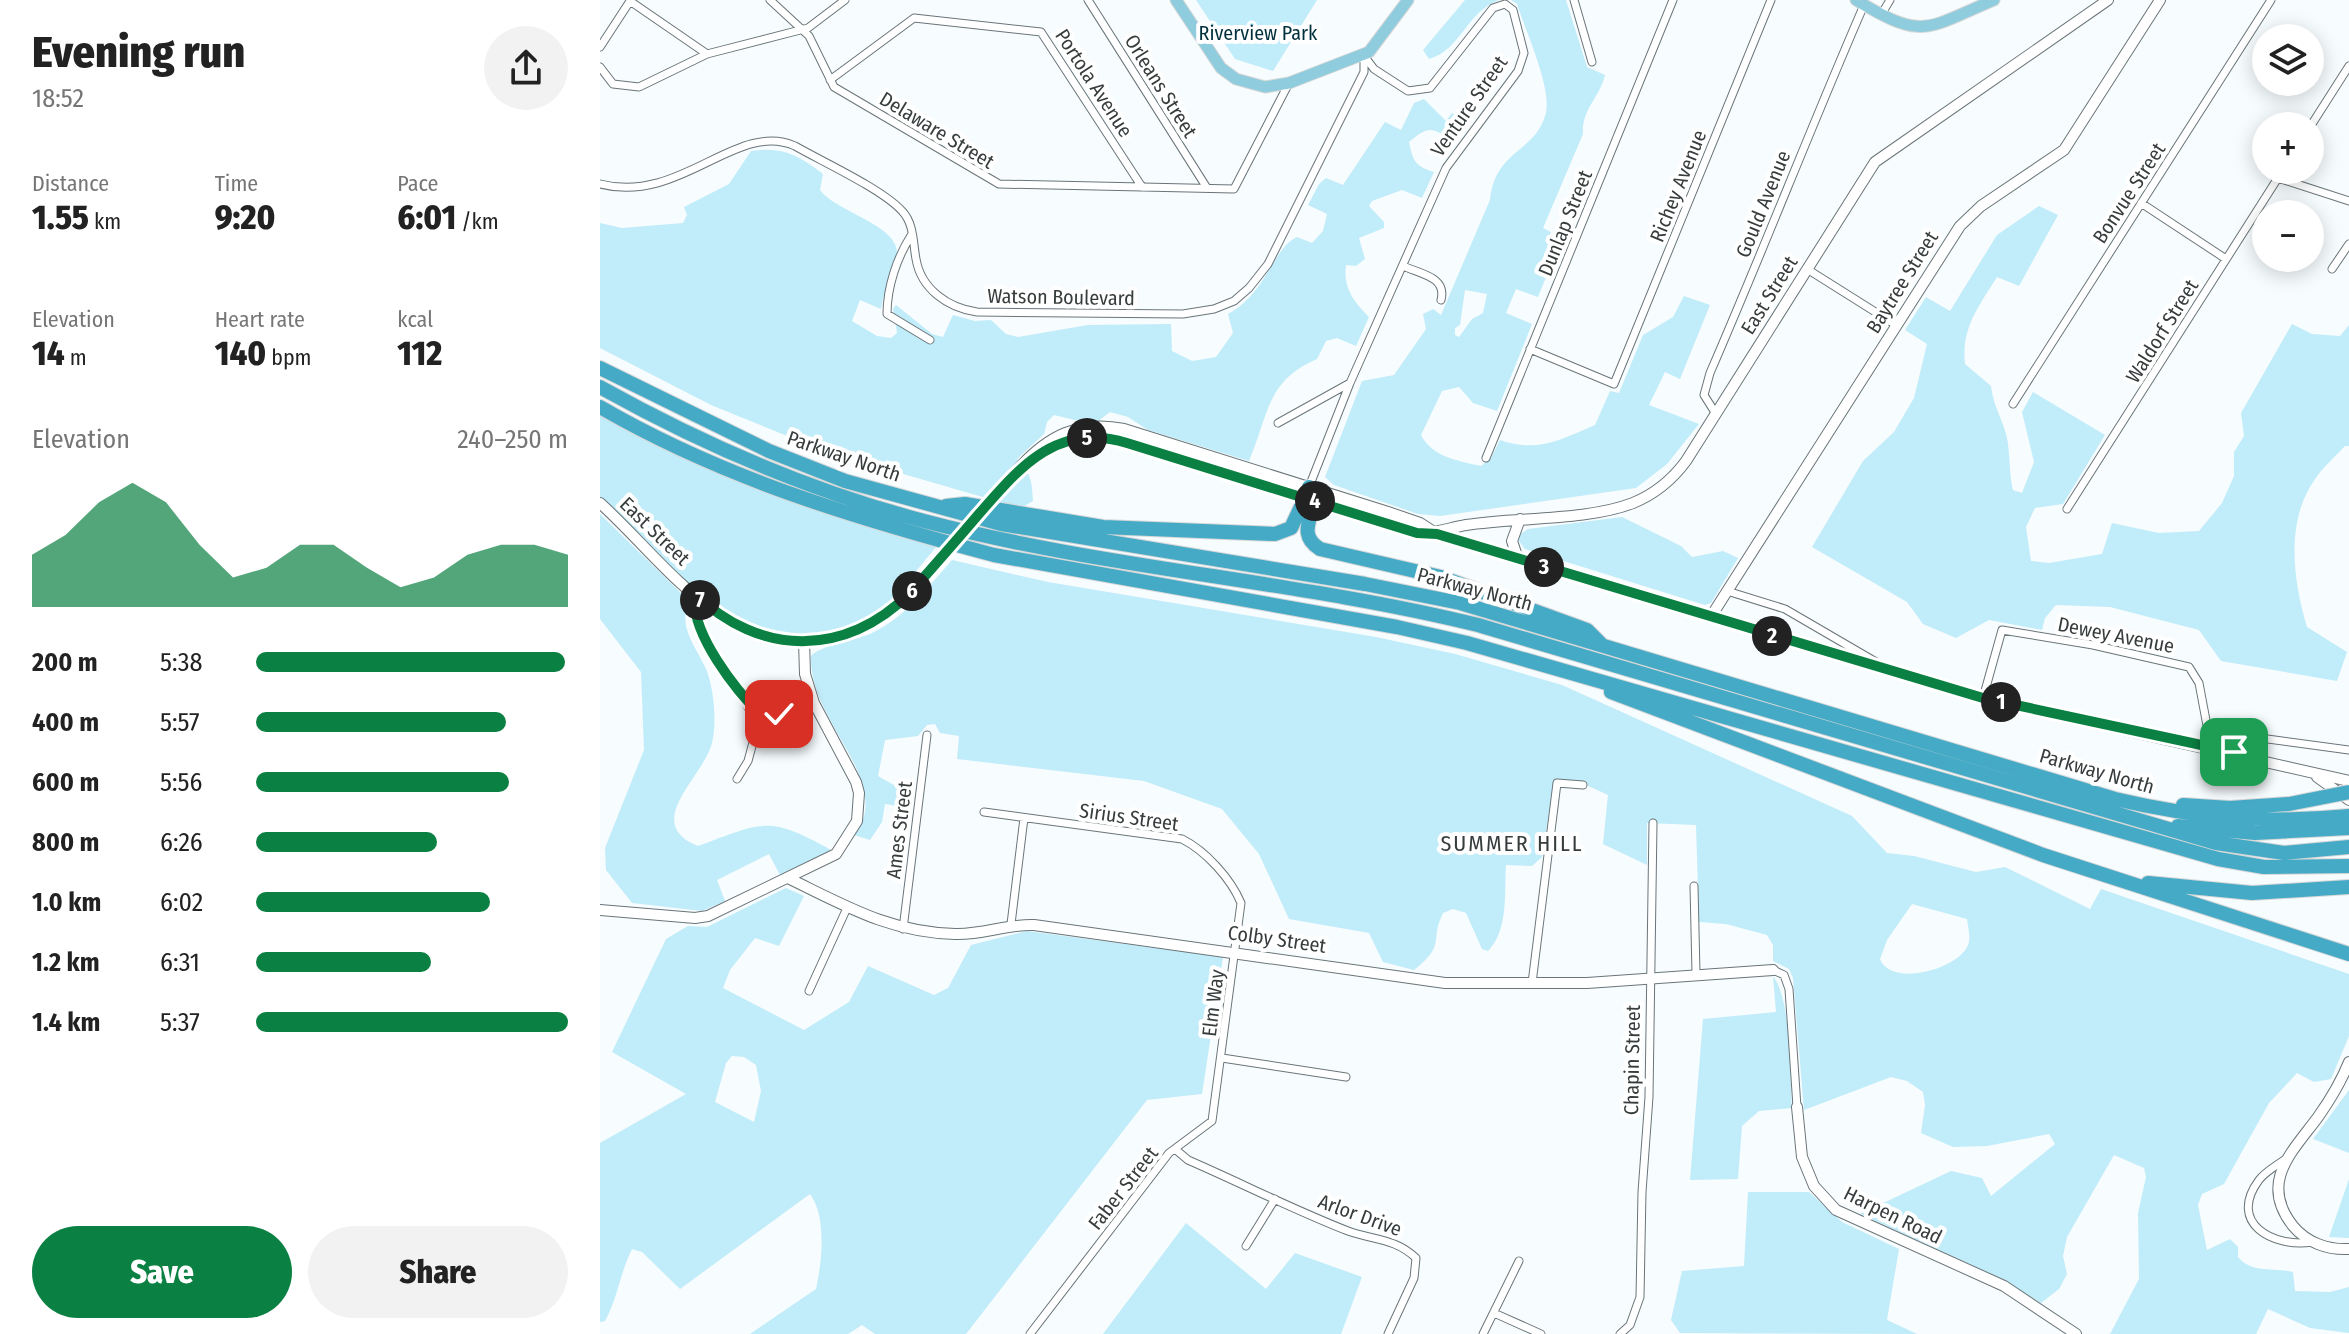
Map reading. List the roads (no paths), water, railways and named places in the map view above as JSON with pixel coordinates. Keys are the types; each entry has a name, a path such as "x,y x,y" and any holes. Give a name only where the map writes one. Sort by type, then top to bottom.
{"highway":[{"name":"Parkway North","path":"600,368 769,451 845,481 1001,524 1416,593 1504,615 2115,799 2208,818 2316,826 2349,816"},
{"path":"600,387 677,428 753,463 924,521 1022,543 1438,615 2216,843 2284,853 2349,847"},
{"path":"600,407 669,444 745,478 911,533 994,555 1397,627 1539,664 2218,859 2264,867 2346,866"},
{"path":"938,507 965,504 1117,528 1275,534 1291,528 1310,495"},
{"path":"1310,495 1306,531 1310,542 1320,549 1441,577 1587,630 1604,647"},
{"path":"1539,664 2097,873 2349,954"},
{"path":"2115,799 2152,799 2211,808 2289,804 2349,792"},
{"path":"2089,805 2176,825 2217,830 2316,826 2349,828"},
{"path":"2097,873 2227,892 2277,893 2349,887"}],"main road":[{"path":"1176,0 1213,58 1231,76 1259,86 1289,83 1364,55 1382,39 1408,0"},
{"path":"1860,3 1881,15 1919,28 1994,0"}],"street":[{"name":"Delaware Street","path":"770,0 803,29 837,89 999,184 1234,189 1289,83"},
{"path":"600,67 613,84 634,88 707,54 803,29 845,0"},
{"name":"Orleans Street","path":"1088,0 1207,188"},
{"path":"1574,0 1592,62"},
{"name":"Dunlap Street","path":"1486,458 1673,0"},
{"name":"Richey Avenue","path":"1530,349 1614,384 1771,0"},
{"path":"1881,15 1890,0"},
{"name":"East Street","path":"600,503 732,625 769,638 804,641 838,637 864,628 895,608 1022,465 1070,441 1105,438 1310,495 1417,533 1437,534 1464,525 1615,508 1643,499 1681,468 1881,156 2108,0"},
{"name":"Baytree Street","path":"1710,618 1964,221 1981,206 2054,159 2069,145 2160,0"},
{"name":"Bonvue Street","path":"2013,404 2271,0"},
{"path":"600,47 630,1 707,54"},
{"name":"Gould Avenue","path":"1716,414 1704,395 1710,373 1774,224 1860,3"},
{"name":"Venture Street","path":"1310,495 1350,383 1446,168 1518,71 1524,53 1513,10 1505,4 1493,8 1430,88 1408,91 1374,69 1364,55"},
{"name":"Portola Avenue","path":"830,80 914,18 1041,32 1142,187"},
{"name":"Watson Boulevard","path":"600,184 623,188 657,185 753,142 777,139 892,203 908,219 916,261 925,283 945,301 967,311 1183,314 1224,306 1249,288 1268,264 1364,72 1364,55"},
{"path":"2320,112 2349,66"},
{"name":"Waldorf Street","path":"2067,509 2274,184"},
{"path":"2306,184 2349,201"},
{"path":"2141,203 2226,259"},
{"path":"912,234 898,262 887,299 887,314 930,340"},
{"path":"2332,269 2349,244"},
{"path":"1403,266 1439,282 1443,288 1441,300"},
{"path":"1807,269 1896,325"},
{"path":"1278,423 1350,383"},
{"path":"1518,559 1512,541 1520,519"},
{"path":"1437,534 1983,698 2211,747 2349,781"},
{"path":"1727,591 1785,609 1888,670"},
{"path":"695,594 692,609 697,625 758,724 748,761 737,779"},
{"name":"Dewey Avenue","path":"1983,698 2002,630 2093,645 2189,667 2199,683 2211,747"},
{"path":"600,910 695,918 708,916 836,854 857,821 856,782 814,703 805,674 804,641"},
{"path":"741,696 764,718"},
{"name":"Ames Street","path":"903,929 927,735"},
{"path":"2211,747 2238,735 2349,750"},
{"path":"2309,772 2349,800"},
{"path":"1532,983 1557,783 1583,785"},
{"name":"Sirius Street","path":"984,812 1182,839 1192,844 1235,886 1241,903 1236,951"},
{"path":"1011,924 1024,818"},
{"name":"Chapin Street","path":"1620,1334 1630,1325 1640,1297 1642,1192 1649,1097 1653,823"},
{"name":"Colby Street","path":"788,878 847,908 903,929 958,935 1011,924 1236,951 1445,983 1649,980 1773,970"},
{"path":"1694,886 1696,974"},
{"path":"809,991 847,908"},
{"name":"Elm Way","path":"1222,1058 1236,951"},
{"name":"Harpen Road","path":"1773,970 1784,975 1789,989 1799,1144 1814,1186 1836,1210 2004,1286 2076,1334"},
{"path":"1222,1058 1346,1077"},
{"name":"Faber Street","path":"1030,1334 1175,1149 1212,1121 1222,1058"},
{"path":"2312,1242 2292,1244 2258,1230 2251,1218 2249,1203 2263,1175 2284,1160 2331,1098 2349,1062"},
{"name":"Arlor Drive","path":"1175,1149 1188,1160 1350,1232 1393,1242 1416,1258 1414,1278 1388,1334"},
{"path":"2284,1160 2279,1181 2283,1208 2296,1229 2312,1242 2334,1249 2349,1249"},
{"path":"1246,1246 1275,1199"},
{"path":"1483,1334 1519,1261"},
{"path":"1494,1313 1541,1334"}],"district":[{"name":"SUMMER HILL","path":"1512,843"}],"park label":[{"name":"Riverview Park","path":"1258,33"}]}
